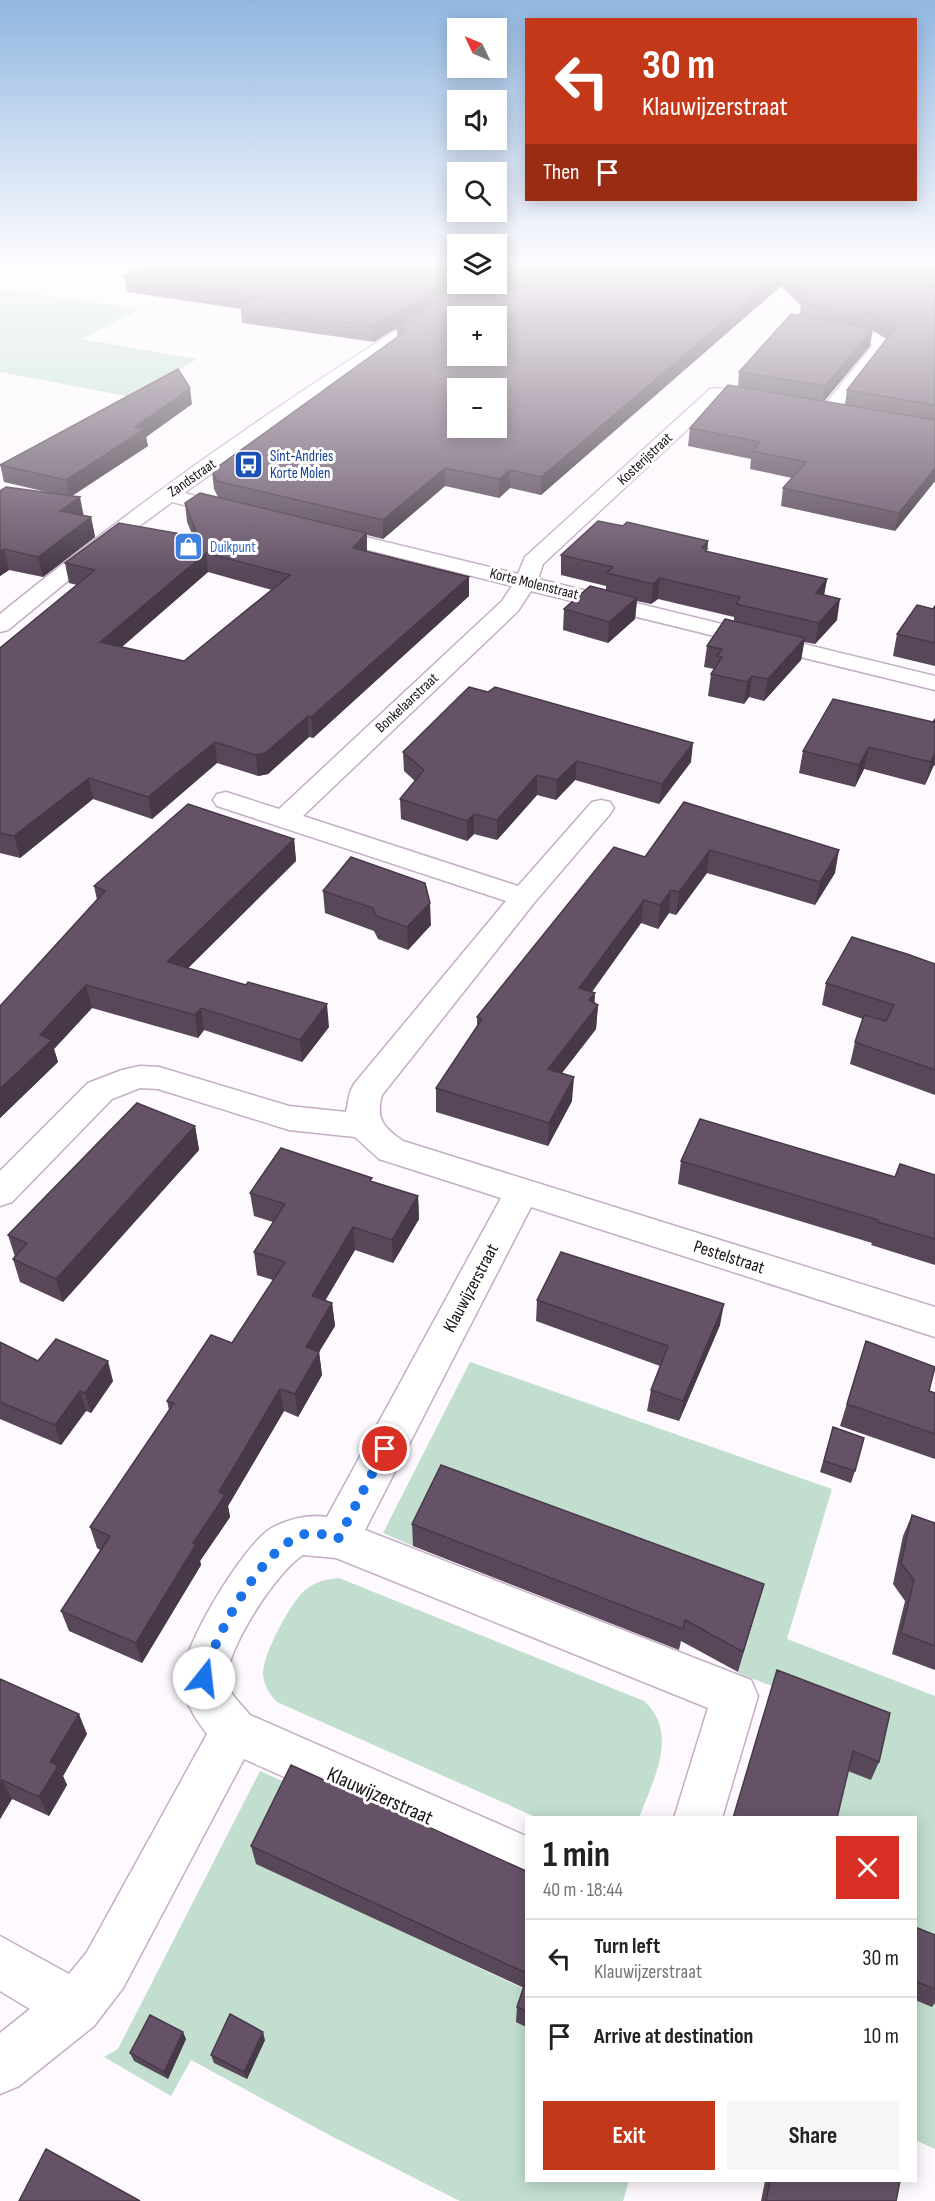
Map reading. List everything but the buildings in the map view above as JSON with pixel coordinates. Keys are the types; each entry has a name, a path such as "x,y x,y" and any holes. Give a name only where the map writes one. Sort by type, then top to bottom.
{"street":[{"name":"Zandstraat","path":"0,625 77,561 350,367"},
{"path":"828,412 865,367"},
{"name":"Kosterijstraat","path":"526,582 533,562 716,393 783,404"},
{"path":"806,408 849,416"},
{"path":"168,495 249,514"},
{"name":"Korte Molenstraat","path":"306,528 935,683"},
{"name":"Bonkelaarstraat","path":"284,819 510,606 526,582"},
{"path":"226,800 524,897"},
{"path":"522,1191 391,1150 376,1140 364,1126 361,1107 366,1092 524,897 601,808"},
{"path":"0,1193 100,1091 123,1081 140,1077 159,1078 289,1118 364,1126"},
{"name":"Pestelstraat","path":"522,1191 935,1322"},
{"name":"Klauwijzerstraat","path":"338,1539 522,1191"},
{"name":"Klauwijzerstraat","path":"525,1862 234,1731 210,1702 204,1678 210,1654 253,1579 283,1544 311,1533 338,1539 735,1696 699,1816"},
{"path":"0,2067 75,2007 105,1970 234,1731"},
{"path":"0,1962 75,2007"}],"green space":[{"path":"0,367 184,367 132,397 0,372"},
{"path":"470,1362 832,1489 787,1639 935,1696 935,2149 917,2141 917,1816 833,1816 845,1769 871,1779 772,1686 738,1673 758,1605 413,1546 383,1533"},
{"path":"339,1578 644,1701 655,1714 662,1742 656,1773 640,1816 534,1816 277,1702 264,1682 263,1674 267,1655 278,1630 298,1597 312,1585"},
{"path":"260,1771 294,1786 344,1904 525,1990 525,2182 629,2182 623,2201 460,2201 333,2137 191,2060 171,2096 104,2057 118,2049"}],"place":[{"name":"Sint-Andries Korte Molen","path":"249,465"},
{"name":"Duikpunt","path":"189,547"}],"route":[{"path":"204,1678 210,1654 253,1579 283,1544 311,1533 338,1539 385,1449"}]}
